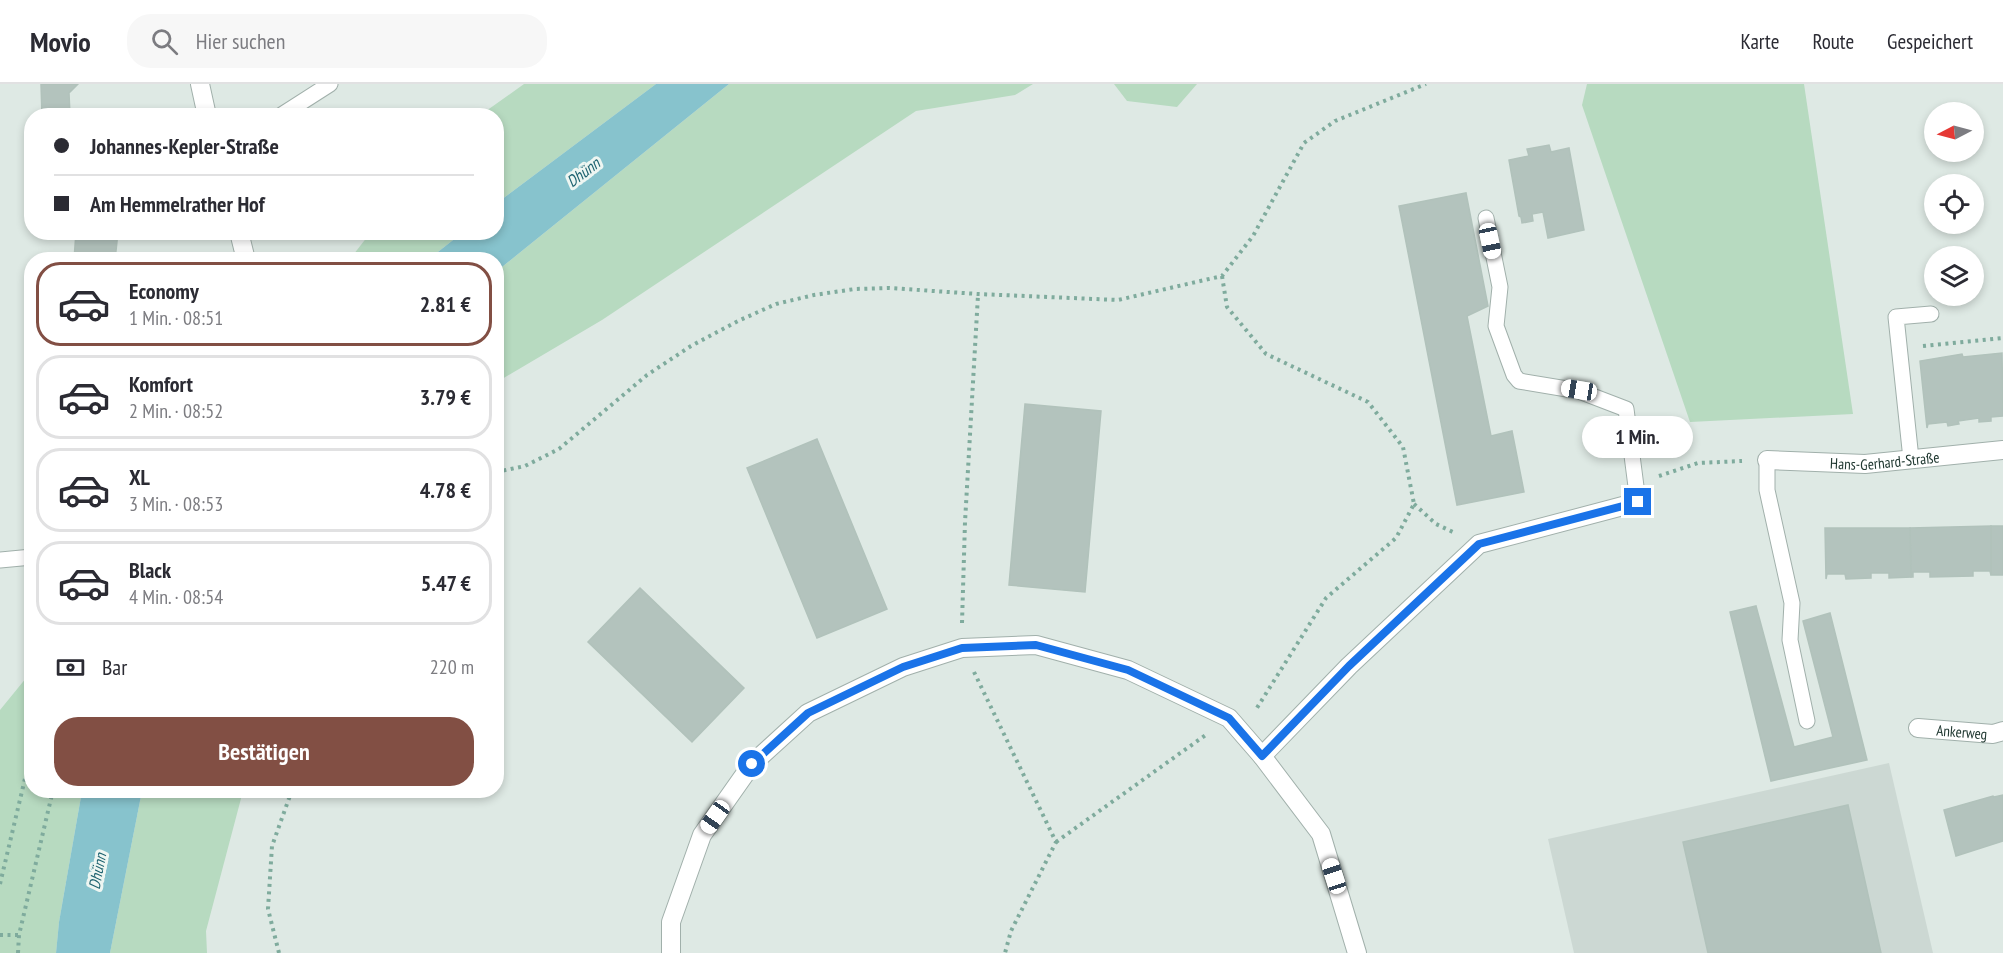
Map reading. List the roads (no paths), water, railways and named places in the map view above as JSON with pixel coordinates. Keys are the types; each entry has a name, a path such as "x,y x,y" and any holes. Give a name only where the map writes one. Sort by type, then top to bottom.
{"street":[{"path":"200,84 205,108"},
{"name":"Hans-Gerhard-Straße","path":"1767,460 1865,464 2003,450"},
{"path":"1262,756 1349,666 1479,544 1638,502"},
{"path":"671,953 671,922 702,835 752,764 808,713 903,667 962,648 1036,645 1128,670 1229,718 1262,756 1321,834 1357,953"},
{"name":"Ankerweg","path":"1918,728 1993,734 2003,731"}],"lane":[{"path":"292,108 330,84"},
{"path":"1486,218 1500,287 1496,326 1514,375 1519,381 1579,390 1626,409 1638,502"},
{"path":"1911,459 1896,317 1930,314"},
{"path":"1767,460 1767,490 1792,603 1790,640 1808,721"},
{"path":"0,560 24,558"}],"water":[{"name":"Dhünn","path":"656,84 729,84 504,265 504,252 438,252 453,240 504,240 504,198"},
{"name":"Dhünn","path":"81,798 141,798 110,953 56,953 59,922"}]}
